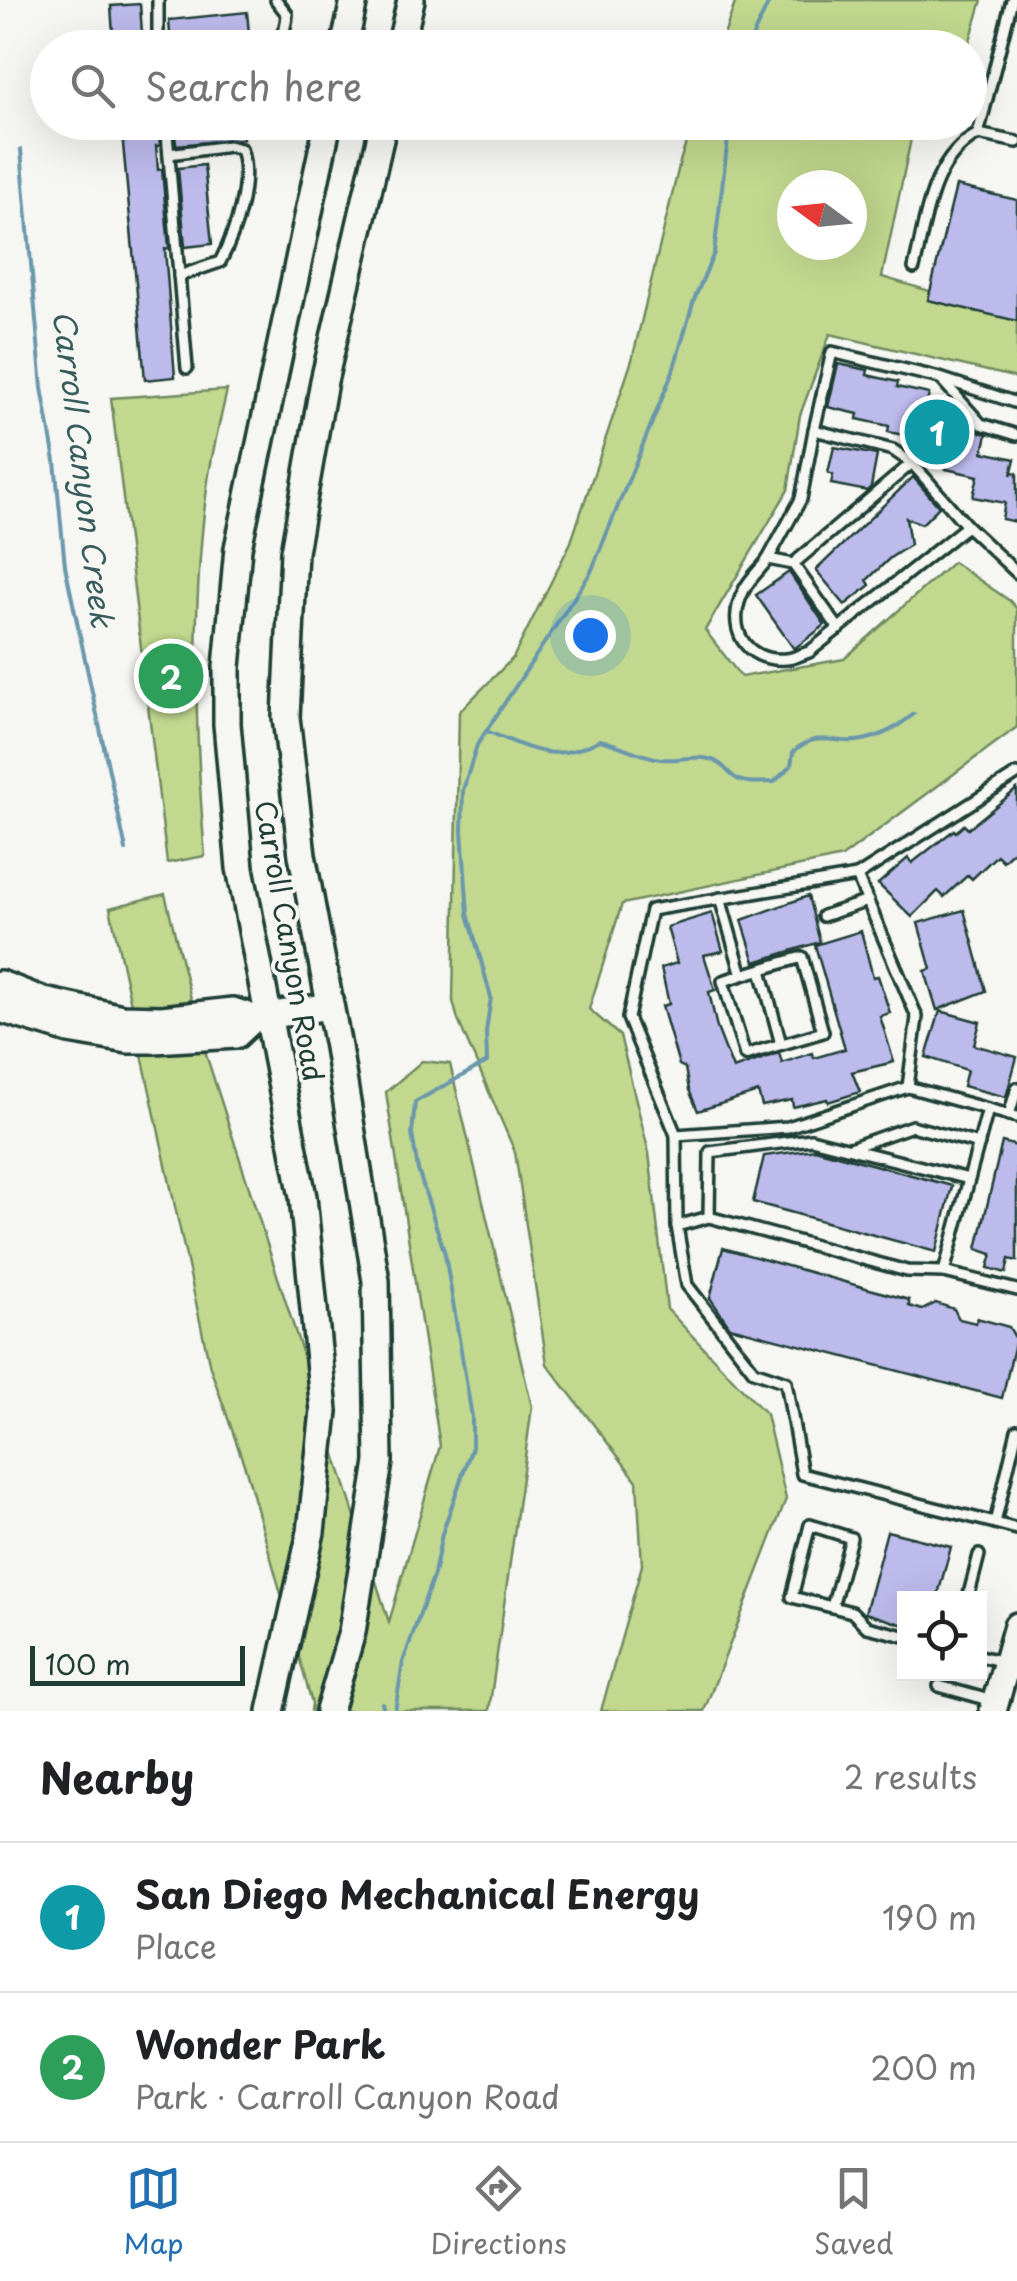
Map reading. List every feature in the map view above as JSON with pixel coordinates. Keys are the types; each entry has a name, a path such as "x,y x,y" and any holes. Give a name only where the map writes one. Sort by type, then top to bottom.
{"main road":[{"path":"348,30 354,0"},
{"path":"404,30 411,0"},
{"name":"Carroll Canyon Road","path":"271,1711 312,1532 324,1411 302,1197 262,1017 240,868 227,724 227,668 238,548 324,140"},
{"name":"Carroll Canyon Road","path":"329,1711 352,1632 379,1462 376,1280 302,856 286,717 292,572 324,381 380,140"},
{"path":"0,984 44,1001 122,1018 162,1019 233,1011 262,1017 330,1006"},
{"path":"0,1009 69,1030 128,1040 236,1035 262,1017"},
{"path":"994,1706 1017,1626"},
{"path":"260,1711 281,1672"}],"lane":[{"path":"158,0 158,30"},
{"path":"276,0 287,14 284,30"},
{"path":"987,99 1012,0"},
{"path":"987,136 1017,142"},
{"path":"168,140 186,368"},
{"path":"914,268 937,177 967,140"},
{"path":"169,154 229,146 241,149 245,161 245,180 228,248 220,262 179,276"},
{"path":"967,526 809,652 787,660 764,656 748,648 737,634 736,617 743,591 768,560 801,499 832,352 940,378 1017,403"},
{"path":"940,378 981,424 1017,435"},
{"path":"814,430 892,450 912,463 967,526 1017,573"},
{"path":"792,564 912,463"},
{"path":"768,560 792,564 839,628"},
{"path":"1017,774 857,876 650,910 628,1018 676,1135 678,1226 687,1285 754,1371 786,1382 802,1474 1017,1529"},
{"path":"857,876 917,1017 908,1087"},
{"path":"720,898 742,975"},
{"path":"822,916 868,902"},
{"path":"802,958 823,1032 745,1055 723,980 742,975 802,958"},
{"path":"761,970 781,1044"},
{"path":"676,1135 788,1127 908,1087 1013,1116 1017,1088"},
{"path":"944,1272 988,1109"},
{"path":"848,1148 912,1126 979,1144"},
{"path":"709,1217 710,1152 811,1139 969,1179"},
{"path":"678,1226 709,1217 907,1271 944,1272 1017,1290"},
{"path":"996,1523 1017,1430"},
{"path":"832,1607 851,1538 810,1525 792,1597 832,1607 852,1612 867,1627 897,1634"},
{"path":"970,1591 979,1555"},
{"path":"987,1658 1006,1663"},
{"path":"939,1686 994,1706"}],"green space":[{"path":"736,0 982,0 973,30 726,30"},
{"path":"687,140 911,140 882,277 1017,317 1017,378 830,334 800,415 788,490 705,630 741,677 844,659 953,562 1017,609 1017,727 842,857 622,904 589,1009 620,1036 649,1153 667,1309 766,1414 786,1499 704,1711 601,1711 642,1565 637,1481 547,1364 515,1152 453,1001 459,712 513,658 571,542 632,360"},
{"path":"227,390 209,476 199,580 197,718 205,856 167,863 111,398"},
{"path":"165,894 201,1039 389,1622 440,1446 386,1092 422,1061 450,1064 532,1407 489,1711 311,1711 312,1703 246,1470 210,1367 110,908"}],"building":[{"path":"140,4 142,30 113,30 111,6"},
{"path":"247,12 249,30 170,30 169,20"},
{"path":"123,140 160,140 160,146 156,146 158,170 162,169 169,248 165,249 175,377 145,380"},
{"path":"176,140 232,140 176,145"},
{"path":"204,165 212,244 185,247 178,168"},
{"path":"956,186 1017,200 1017,321 928,300"},
{"path":"838,364 868,370 867,375 898,382 897,387 929,394 927,403 958,411 955,426 987,434 983,452 1015,459 1011,475 1017,473 1017,522 1002,519 1005,503 973,497 978,476 946,469 949,454 917,447 919,438 888,432 889,426 828,407"},
{"path":"834,447 877,455 867,491 831,484 833,475 828,473"},
{"path":"913,477 939,507 922,524 906,518 910,545 890,558 867,580 870,585 845,605 816,570"},
{"path":"789,572 825,625 794,649 756,595"},
{"path":"1017,789 1017,848 1003,861 997,855 972,879 968,875 944,897 938,891 912,917 878,884 908,858 912,863 954,830 964,825 968,829"},
{"path":"808,896 820,942 755,962 742,920"},
{"path":"964,910 986,991 937,1010 925,971 931,969 918,923"},
{"path":"712,913 723,951 704,955 715,990 709,992 717,1028 733,1069 779,1053 782,1063 812,1053 814,1058 845,1049 815,945 861,931 873,977 878,976 890,1013 880,1016 894,1062 852,1072 860,1092 828,1102 827,1099 793,1107 792,1100 762,1106 758,1092 698,1111 685,1068 679,1065 662,1006 669,1004 661,968 677,963 667,927"},
{"path":"940,1011 980,1022 974,1045 1017,1057 1006,1097 963,1086 967,1070 926,1057"},
{"path":"1002,1142 1017,1146 1017,1261 1009,1259 1006,1273 988,1268 992,1254 977,1249"},
{"path":"815,1149 952,1186 936,1252 753,1202 764,1156"},
{"path":"723,1248 909,1300 909,1306 922,1310 936,1303 954,1309 959,1319 976,1323 977,1318 1009,1327 1016,1339 1002,1398 730,1327 710,1298"},
{"path":"887,1531 951,1547 939,1591 897,1591 897,1623 865,1613"}],"waterway":[{"path":"756,30 770,0"},
{"path":"395,1711 403,1662 472,1447 472,1417 445,1254 418,1170 412,1134 415,1102 487,1062 491,997 468,914 463,790 477,745 591,572 673,371 694,300 714,253 728,140"},
{"name":"Carroll Canyon Creek","path":"21,150 42,388 55,461 65,566 126,850"},
{"path":"489,732 544,752 570,751 600,740 661,759 703,758 717,762 743,781 774,782 791,766 793,752 802,745 819,739 871,738 914,714"},
{"name":"Carroll Canyon Creek","path":"382,1703 384,1711"}],"place":[{"name":"San Diego Mechanical Energy","path":"937,432"},
{"name":"Wonder Park","path":"171,676"}]}
